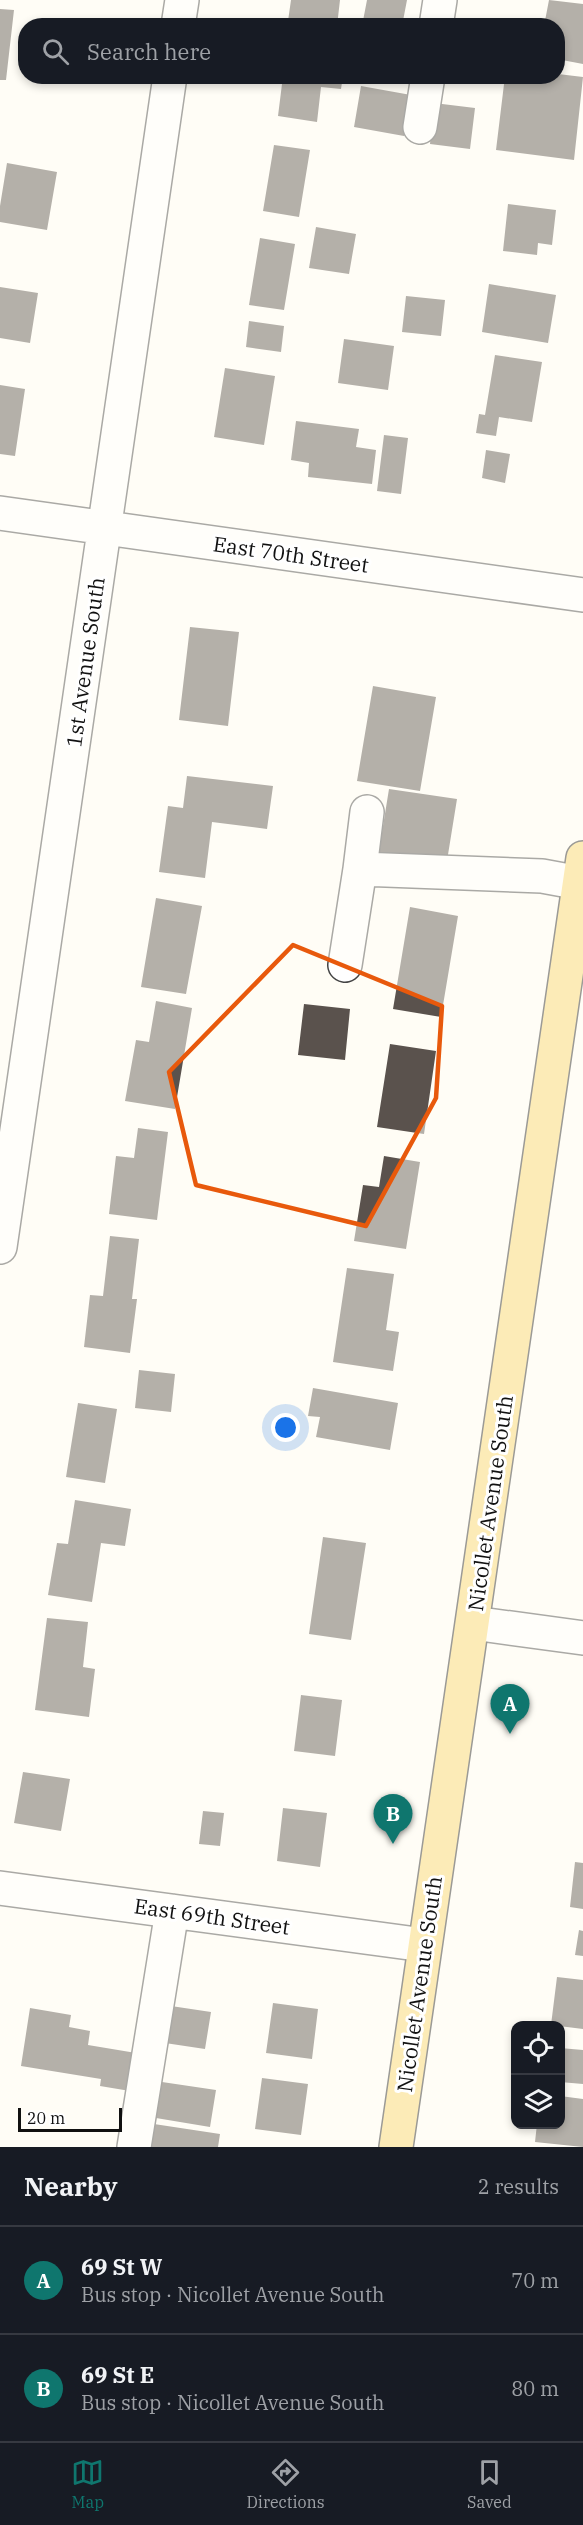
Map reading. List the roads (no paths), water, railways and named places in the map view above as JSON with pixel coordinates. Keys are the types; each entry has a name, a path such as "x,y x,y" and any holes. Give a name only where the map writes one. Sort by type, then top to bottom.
{"main road":[{"name":"Nicollet Avenue South","path":"396,2147 581,871"}],"street":[{"path":"179,18 182,0"},
{"path":"437,18 440,0"},
{"name":"1st Avenue South","path":"0,1247 170,84"},
{"path":"420,128 427,84"},
{"name":"East 70th Street","path":"0,513 583,595"},
{"path":"345,965 367,812"},
{"path":"360,869 542,876 581,871"},
{"path":"473,1623 583,1638"},
{"name":"East 69th Street","path":"0,1888 424,1945"},
{"path":"134,2147 172,1911"}],"place":[{"name":"69 St W","path":"510,1734"},
{"name":"69 St E","path":"393,1844"}]}
